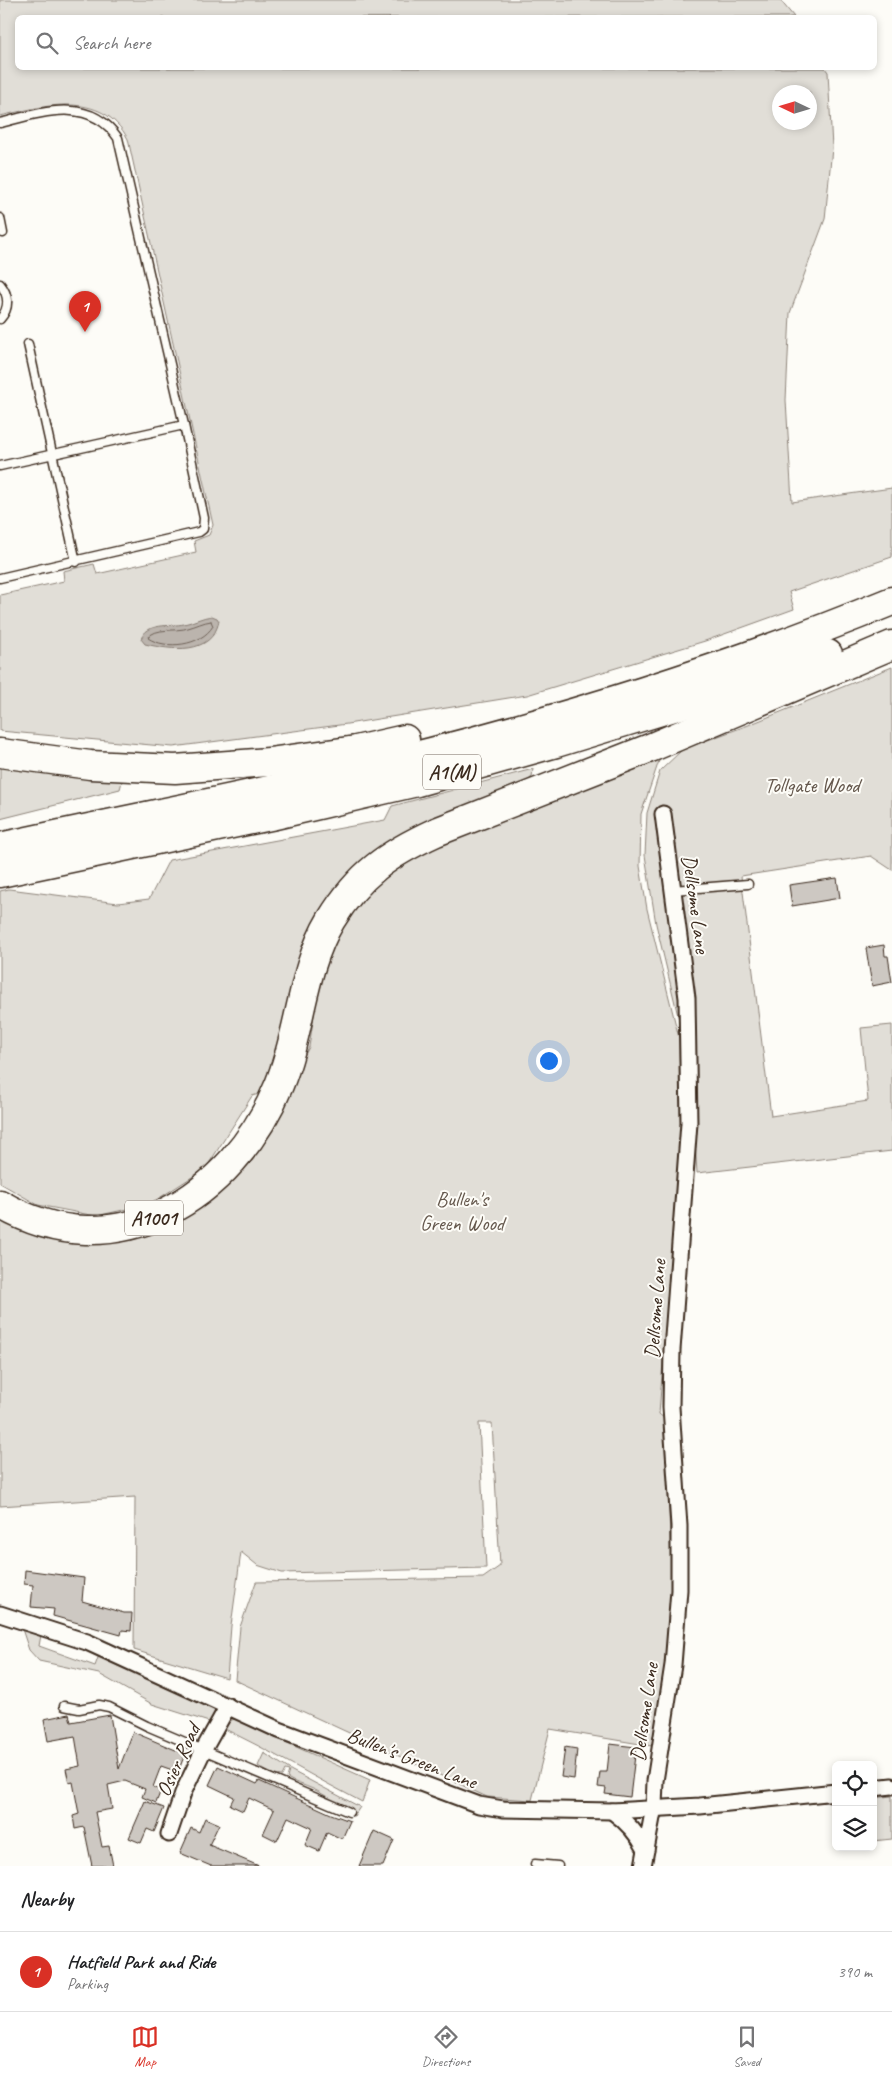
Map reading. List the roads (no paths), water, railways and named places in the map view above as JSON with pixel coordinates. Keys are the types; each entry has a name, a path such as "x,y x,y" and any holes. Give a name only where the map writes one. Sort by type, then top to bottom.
{"highway":[{"name":"A1(M)","path":"0,847 341,774 462,744 607,702 718,666 892,601"},
{"name":"A1(M)","path":"0,873 275,815 417,782 556,743 700,699 816,658 892,628"},
{"name":"A1(M)","path":"267,1110 279,1085 289,1053 318,945 342,902 358,883 380,863 402,847 436,832 650,748 892,645"},
{"name":"A1(M)","path":"0,753 90,765 175,769 269,762 356,750 512,713 607,702"},
{"name":"A1001","path":"0,1204 23,1217 51,1225 82,1230 108,1230 137,1224 163,1215 194,1198 231,1162 267,1110"}],"street":[{"name":"Dellsome Lane","path":"644,1866 673,1665 679,1590 679,1526 671,1407 672,1350 689,1123 687,998 663,814"},
{"name":"Bullen's Green Lane","path":"0,1614 87,1642 279,1730 479,1805 503,1809 612,1811 654,1807 700,1806 832,1792"},
{"name":"Osier Road","path":"169,1834 183,1793 204,1749 228,1706"},
{"path":"877,1788 892,1786"},
{"path":"612,1811 623,1819 641,1839 646,1850"}],"lane":[{"path":"0,123 49,111 68,110 96,118 106,125 118,138 204,518 203,528 195,534 0,578"},
{"path":"0,218 3,233"},
{"path":"0,284 5,290 8,303 0,319"},
{"path":"28,344 76,562"},
{"path":"0,466 184,425"},
{"path":"674,890 748,884"},
{"path":"64,1706 79,1709 99,1705 109,1707 147,1726 349,1812"},
{"path":"535,1864 558,1866"}],"water":[{"path":"212,616 219,621 215,632 208,640 199,645 189,648 167,648 145,644 141,639 148,630 160,626 184,624"}],"place":[{"name":"Hatfield Park and Ride","path":"85,332"}],"park label":[{"name":"Tollgate Wood","path":"812,785"},
{"name":"Bullen's Green Wood","path":"462,1211"}]}
